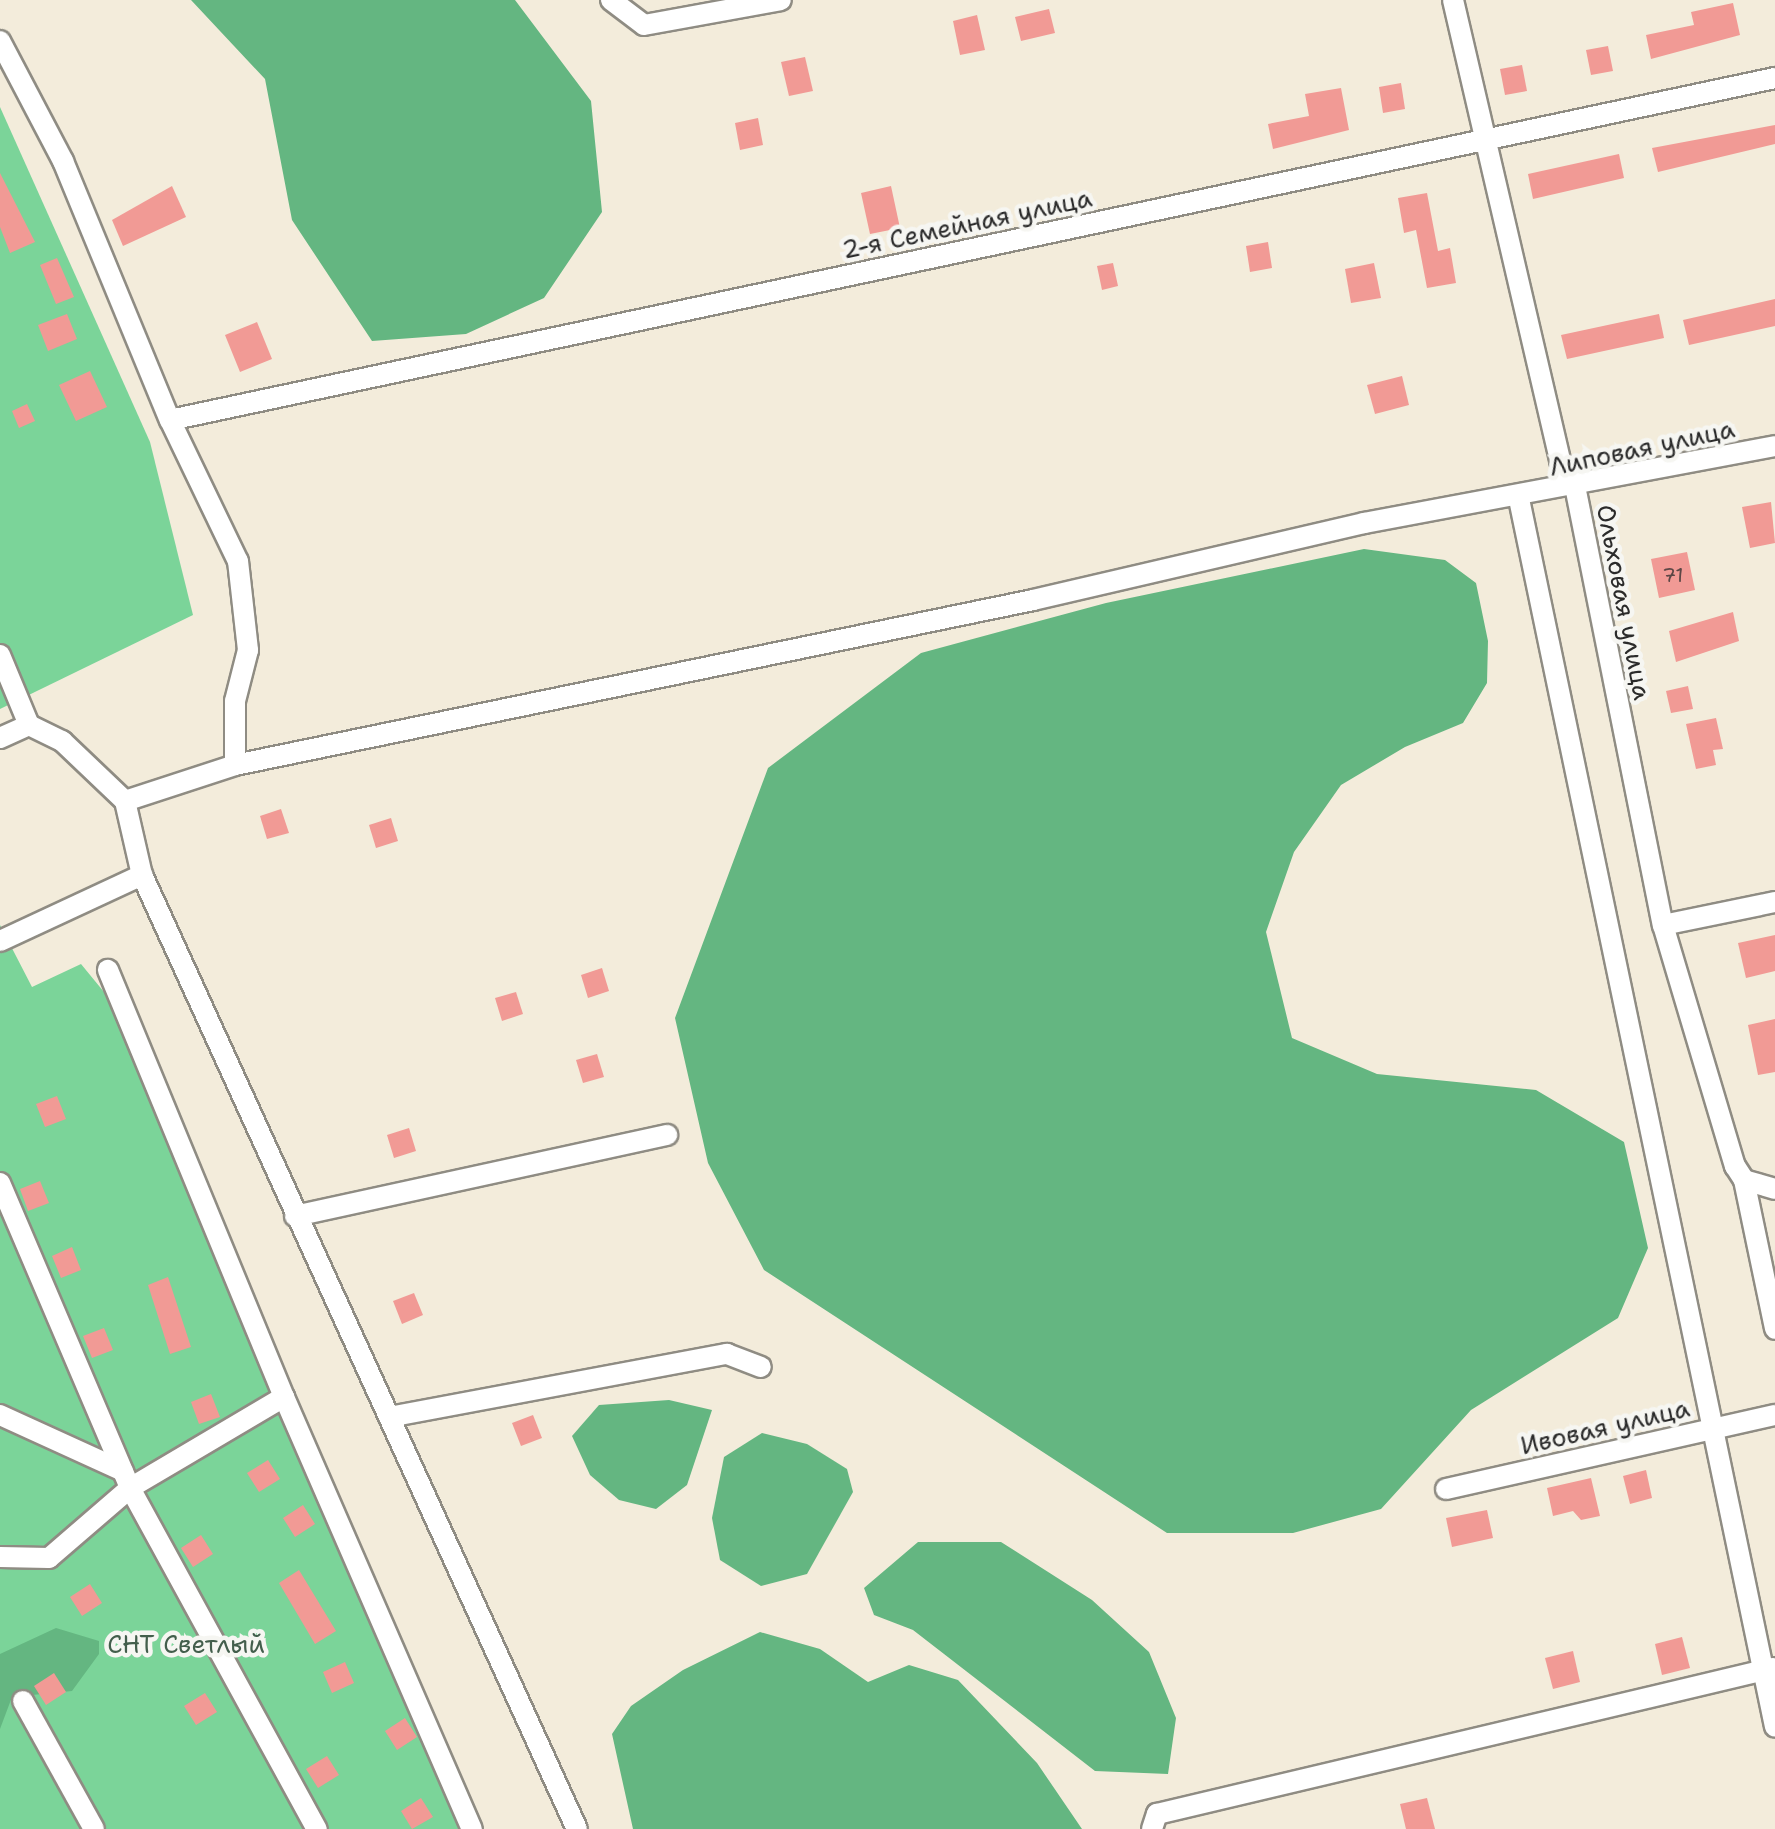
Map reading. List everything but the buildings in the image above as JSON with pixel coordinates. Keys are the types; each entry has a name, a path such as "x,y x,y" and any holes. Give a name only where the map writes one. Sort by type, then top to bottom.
{"street":[{"path":"611,0 644,25 781,0"},
{"name":"Ольховая улица","path":"1453,0 1560,461 1575,486 1662,925 1711,1101 1744,1180 1775,1329"},
{"path":"1,45 63,161 170,420 238,561 248,650 236,701 234,765"},
{"name":"2-я Семейная улица","path":"170,420 1775,78"},
{"name":"Липовая улица","path":"124,802 234,765 1033,600 1364,523 1519,499 1775,446"},
{"path":"1519,499 1769,1668 1775,1727"},
{"path":"0,655 29,725 62,741 124,802 142,875 578,1829"},
{"path":"0,738 29,725"},
{"path":"0,941 142,875"},
{"path":"1662,925 1775,902"},
{"path":"108,970 284,1396 472,1829"},
{"path":"295,1216 668,1135"},
{"path":"1744,1180 1775,1189"},
{"path":"0,1184 127,1479 318,1829"},
{"path":"389,1417 727,1354 761,1367"},
{"path":"0,1557 49,1558 127,1479 284,1396"},
{"path":"0,1415 127,1479"},
{"name":"Ивовая улица","path":"1446,1489 1775,1415"},
{"path":"1152,1829 1156,1814 1769,1668"},
{"path":"23,1701 94,1829"}],"green space":[{"path":"191,0 515,0 591,101 602,212 544,298 466,334 372,341 292,220 265,79"},
{"path":"0,107 150,442 193,615 0,709"},
{"path":"1364,549 1445,560 1476,583 1488,641 1487,683 1463,723 1405,747 1341,785 1294,852 1266,932 1292,1038 1377,1074 1536,1090 1624,1142 1648,1248 1618,1318 1471,1410 1381,1509 1293,1533 1167,1533 764,1270 708,1163 675,1018 768,768 921,653 1106,603"},
{"name":"СНТ Светлый","path":"0,925 32,987 81,964 104,992 467,1829 0,1829"},
{"path":"669,1400 712,1410 687,1485 656,1509 619,1500 590,1475 572,1436 599,1405"},
{"path":"762,1433 807,1444 847,1469 853,1492 807,1574 761,1586 720,1560 712,1518 724,1457"},
{"path":"918,1542 1001,1542 1092,1600 1149,1652 1176,1718 1168,1774 1095,1771 913,1630 874,1615 864,1588"},
{"path":"56,1628 99,1641 99,1654 72,1691 12,1697 0,1729 0,1654"},
{"path":"760,1632 820,1649 868,1682 909,1665 958,1680 1037,1763 1082,1829 633,1829 612,1734 631,1706 683,1670"}]}
